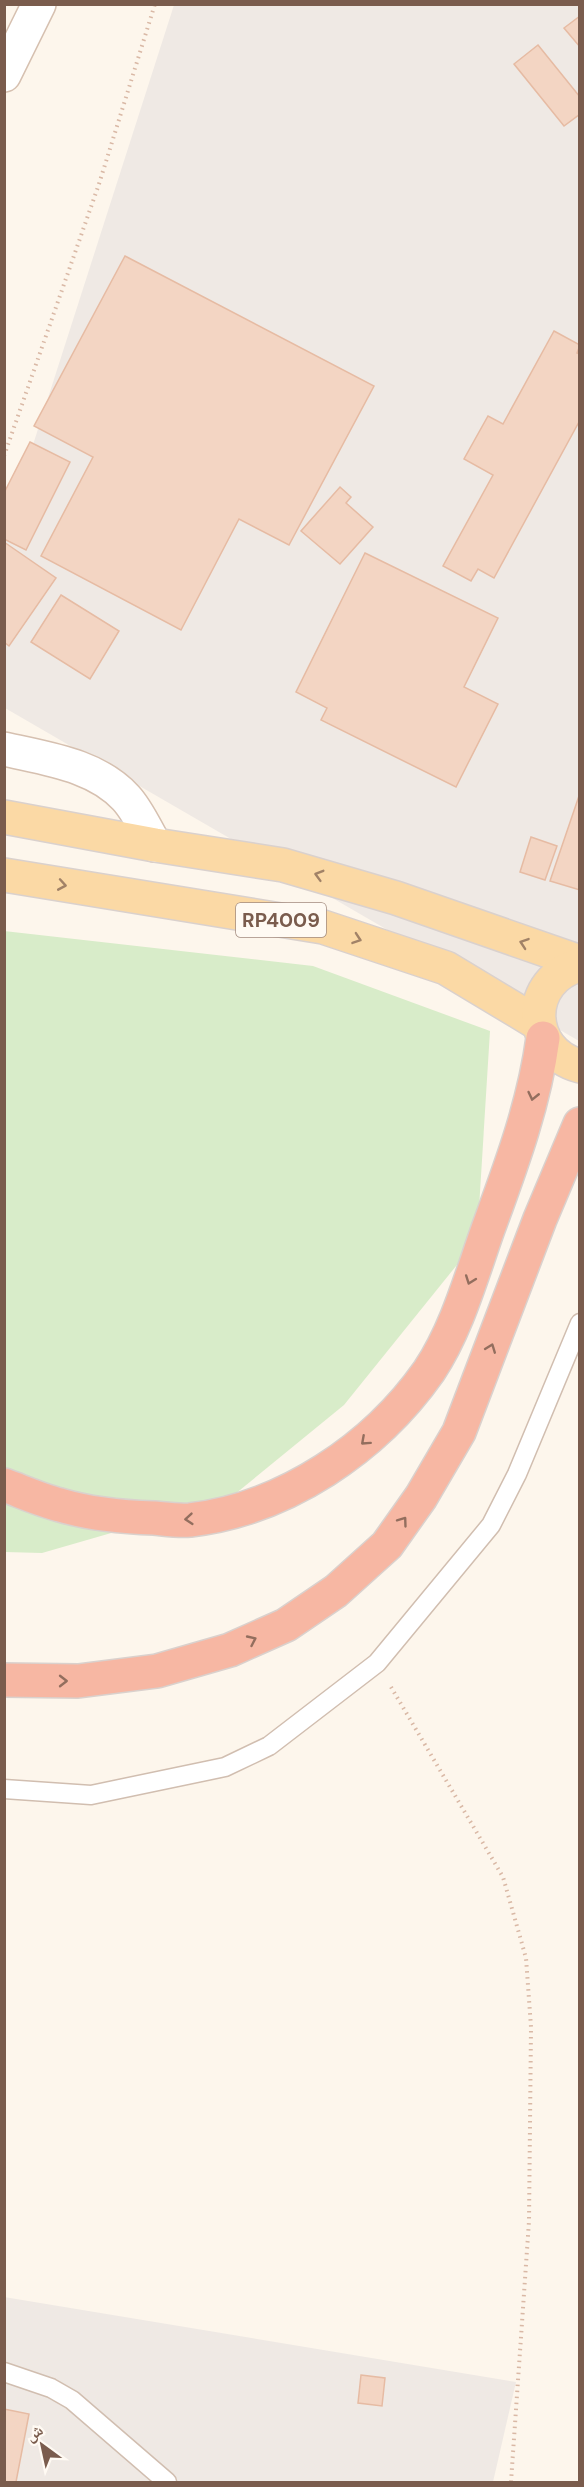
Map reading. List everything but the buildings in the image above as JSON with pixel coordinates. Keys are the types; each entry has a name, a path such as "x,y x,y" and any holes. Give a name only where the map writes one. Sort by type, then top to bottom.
{"highway":[{"path":"4,1485 60,1505 124,1517 189,1520 231,1511 272,1497 319,1475 361,1446 399,1410 430,1369 454,1324 523,1136 539,1071 541,1031"},
{"path":"4,1680 78,1682 146,1673 230,1650 294,1619 336,1591 387,1545 421,1497 459,1432 540,1219 579,1124"}],"main road":[{"name":"RP4009","path":"4,817 155,845 283,865 396,898 579,963"},
{"name":"RP4009","path":"4,875 323,927 446,968 541,1031"},
{"name":"RP4009","path":"579,963 554,978 544,991 538,1007 541,1031 553,1053 568,1063 579,1066"}],"street":[{"path":"4,75 39,4"},
{"path":"4,749 79,768 110,782 128,800 155,845"}],"lane":[{"path":"4,1789 92,1795 225,1767 269,1746 377,1663 491,1525 517,1474 579,1323"},
{"path":"4,2372 51,2388 72,2400 167,2482"}],"path":[{"path":"4,456 99,184 155,4"},
{"path":"377,1663 503,1877 526,1958 531,2027 529,2221 511,2482"}],"shaded area":[{"path":"174,5 579,5 579,1041 5,708 5,532"},
{"path":"4,2297 516,2382 493,2482 5,2482"}],"green space":[{"path":"4,931 313,966 490,1031 477,1240 344,1405 229,1499 42,1553 5,1552"}]}
